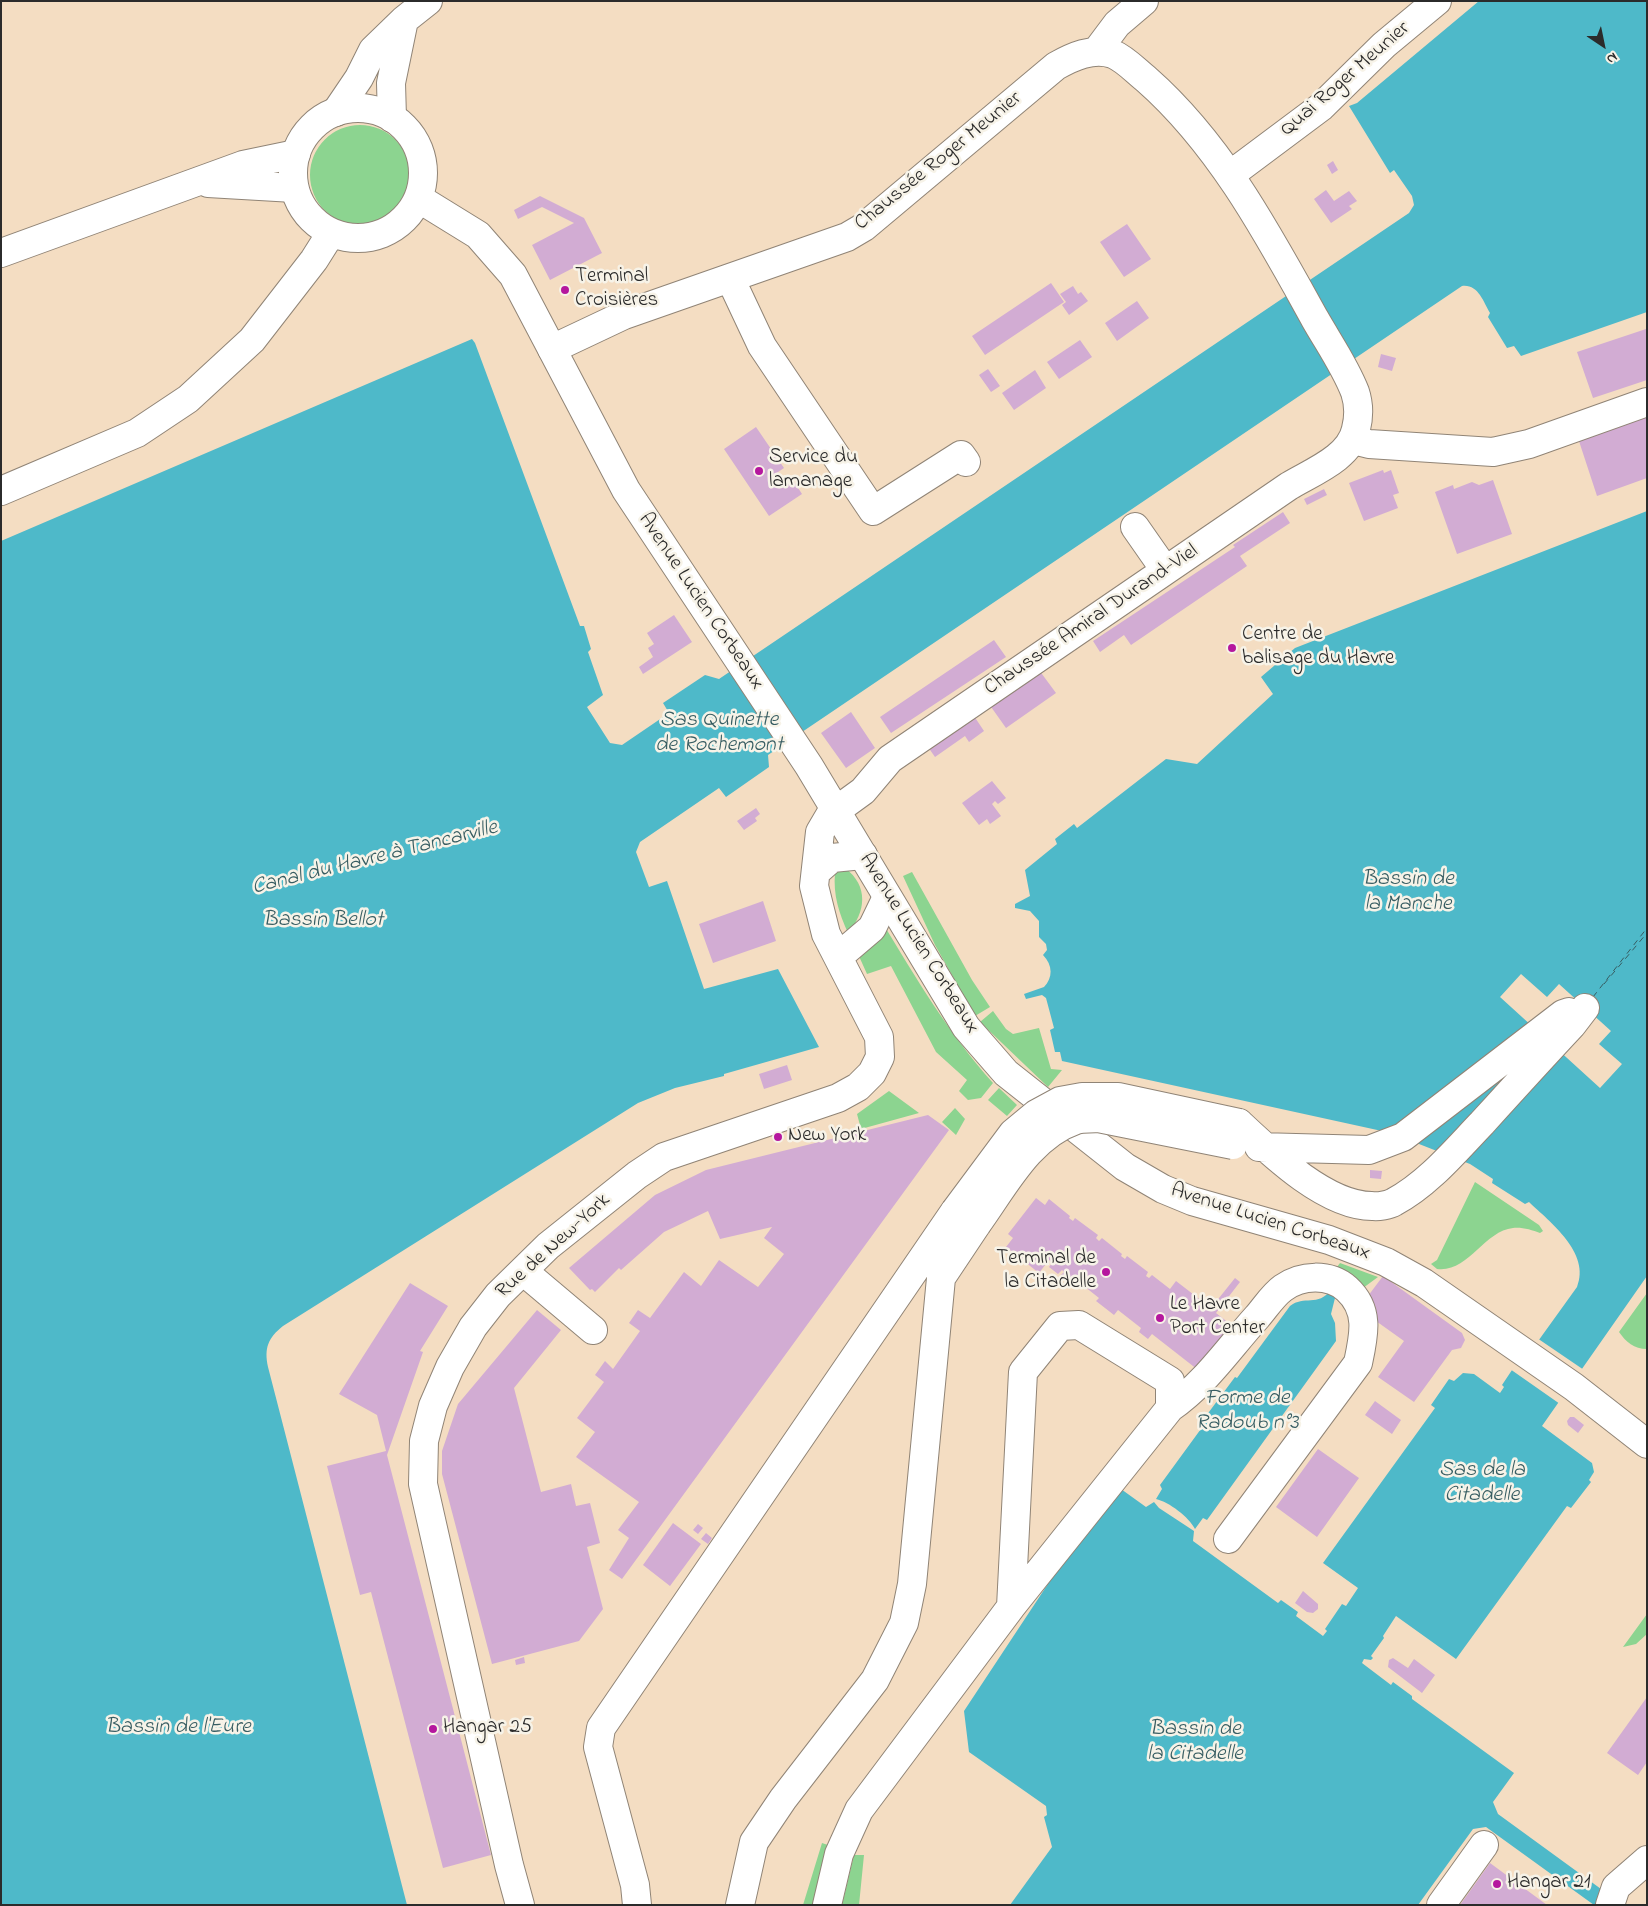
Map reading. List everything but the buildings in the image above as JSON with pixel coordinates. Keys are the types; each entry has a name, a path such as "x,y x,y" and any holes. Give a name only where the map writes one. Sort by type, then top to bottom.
{"street":[{"path":"336,112 359,78 373,50 404,20 428,1"},
{"path":"1096,52 1117,24 1144,1"},
{"name":"Quai Roger Meunier","path":"1230,175 1321,107 1384,45 1437,1"},
{"path":"392,118 390,83 404,20"},
{"path":"1096,52 1113,54 1133,68 1171,101 1230,175 1293,279 1355,392 1358,416 1353,440 1369,444 1493,452 1529,444 1647,402"},
{"name":"Chaussée Roger Meunier","path":"552,349 624,315 847,237 864,227 1056,66 1073,57 1096,52"},
{"path":"365,109 392,118 406,129 416,145 422,162 423,180 418,198 407,216 391,230 372,237 358,238 331,233 308,215 299,202 294,188 293,171 296,154 311,128 323,118 336,112 365,109"},
{"path":"1,253 243,165 296,154"},
{"path":"197,183 294,188"},
{"name":"Avenue Lucien Corbeaux","path":"418,198 478,235 502,260 552,349 626,490 795,744 966,1027 1006,1074 1125,1167 1163,1189 1192,1201 1329,1240 1386,1262 1424,1283 1574,1387 1647,1444"},
{"path":"1,491 136,433 188,399 252,340 314,260 331,233"},
{"path":"730,278 762,346 873,511 961,455 966,462"},
{"name":"Chaussée Amiral Durand-Viel","path":"836,809 864,791 890,759 1289,486 1339,455 1353,440"},
{"path":"1136,527 1165,570"},
{"name":"Rue de New-York","path":"520,1905 507,1856 423,1484 424,1441 433,1406 450,1367 478,1320 498,1295 548,1246 637,1175 664,1157 838,1098 858,1087 872,1073 880,1057 879,1037 826,934 814,886 820,832 836,809"},
{"path":"816,872 832,858 863,855"},
{"path":"838,957 872,928 888,897"},
{"path":"637,1905 635,1885 598,1747 602,1728 966,1217 1013,1133 1036,1114 1060,1101 1082,1096 1118,1097 1236,1134 1265,1147 1313,1184 1345,1201 1372,1206 1393,1203 1413,1189 1450,1156 1572,1025 1585,1008 1563,1014 1403,1138 1369,1150 1342,1147 1265,1147"},
{"path":"740,1905 754,1842 784,1799 875,1680 904,1623 912,1584 941,1278 966,1217"},
{"path":"523,1271 593,1330"},
{"path":"827,1905 840,1854 859,1810 1011,1607 1170,1408 1191,1394 1282,1288 1304,1278 1324,1278 1340,1283 1356,1297 1362,1311 1365,1331 1358,1363 1228,1539"},
{"path":"1011,1607 1023,1372 1060,1326 1079,1325 1170,1381 1170,1408"},
{"path":"1441,1905 1484,1844"},
{"path":"1613,1896 1647,1860"}],"green space":[{"path":"360,125 370,126 388,133 402,147 409,165 409,185 402,203 388,217 370,224 360,225 350,224 332,217 318,203 311,185 310,175 311,165 318,147 332,133 350,126"},
{"path":"845,868 858,883 862,899 858,917 848,933 839,911 835,889 835,873"},
{"path":"912,872 972,980 990,1007 975,1016 935,945 903,876"},
{"path":"882,922 920,985 962,1045 993,1083 981,1098 968,1100 959,1091 967,1080 936,1052 891,966 867,974 858,954"},
{"path":"993,1011 1006,1029 1013,1034 1039,1028 1051,1069 1062,1070 1048,1087 980,1022"},
{"path":"999,1088 1017,1105 1007,1116 988,1100"},
{"path":"889,1091 919,1113 861,1129 857,1114"},
{"path":"955,1108 965,1119 956,1135 942,1122"},
{"path":"1475,1182 1539,1225 1543,1231 1540,1233 1527,1229 1513,1228 1503,1231 1493,1236 1458,1265 1448,1269 1437,1269 1431,1264 1437,1260"},
{"path":"1340,1263 1378,1277 1363,1288 1334,1271"},
{"path":"1647,1293 1647,1349 1638,1348 1631,1344 1619,1332"},
{"path":"1647,1614 1647,1634 1636,1644 1623,1647"},
{"path":"822,1843 831,1846 817,1905 803,1905"},
{"path":"854,1855 864,1855 859,1905 842,1905"}],"water":[{"name":"Bassin Bellot","path":"1479,1 1647,1 1647,312 1521,356 1514,346 1507,348 1488,317 1490,313 1476,290 1468,286 1462,286 768,755 769,767 726,797 719,788 640,842 636,852 649,887 667,881 704,989 778,969 819,1047 724,1074 724,1076 675,1088 638,1103 283,1326 268,1344 268,1367 407,1905 1,1905 1,541 472,339 580,626 584,626 591,649 588,652 603,695 587,707 610,743 622,745 669,713 663,703 705,675 719,679 1409,213 1414,205 1412,196 1394,170 1390,173 1349,106 1357,103"},
{"name":"Bassin de la Manche","path":"1647,511 1647,1276 1542,1426 1592,1463 1594,1472 1589,1480 1591,1482 1571,1508 1567,1506 1456,1659 1396,1616 1371,1656 1373,1658 1371,1660 1364,1659 1362,1663 1391,1685 1393,1682 1412,1696 1412,1699 1514,1773 1493,1802 1498,1814 1623,1905 1594,1905 1486,1827 1473,1829 1418,1905 1010,1905 1052,1847 1044,1817 1047,1815 1046,1806 969,1752 964,1711 1114,1484 1146,1507 1154,1502 1159,1508 1194,1531 1193,1541 1278,1603 1281,1600 1298,1612 1296,1616 1323,1636 1327,1631 1325,1629 1342,1604 1346,1606 1358,1588 1323,1563 1435,1408 1431,1405 1449,1379 1454,1381 1463,1373 1474,1374 1500,1393 1504,1387 1502,1385 1514,1367 1518,1369 1577,1287 1580,1274 1574,1250 1557,1229 1529,1202 1525,1204 1492,1183 1493,1179 1470,1164 1391,1133 1062,1061 1060,1052 1055,1052 1050,1030 1054,1028 1046,998 1042,995 1026,999 1024,994 1044,987 1049,980 1051,971 1049,963 1043,955 1047,950 1046,944 1039,937 1039,921 1030,911 1015,908 1015,904 1030,896 1025,870 1057,844 1055,839 1074,824 1077,828 1166,759 1197,764 1273,694 1261,677 1295,648"},
{"name":"Forme de Radoub n°3","path":"1331,1290 1336,1294 1331,1314 1335,1323 1336,1341 1207,1520 1203,1518 1195,1529 1178,1511 1167,1503 1156,1499 1162,1489 1160,1485 1206,1422 1203,1420 1235,1377 1237,1378 1290,1306 1300,1301 1316,1300"}],"pier":[{"path":"1521,974 1547,997 1559,984 1611,1031 1599,1044 1622,1064 1600,1088 1500,997"},
{"path":"1537,1338 1584,1370 1560,1404 1510,1369 1513,1365 1517,1366"}],"ferry route":[{"path":"1593,997 1647,928"},
{"path":"1604,984 1647,933"}],"place":[{"name":"Terminal Croisières","path":"565,290"},
{"name":"Service du lamanage","path":"759,471"},
{"name":"Centre de balisage du Havre","path":"1232,648"},
{"name":"New York","path":"778,1137"},
{"name":"Terminal de la Citadelle","path":"1106,1272"},
{"name":"Le Havre Port Center","path":"1160,1318"},
{"name":"Hangar 25","path":"433,1729"},
{"name":"Hangar 21","path":"1497,1884"}],"water label":[{"name":"Sas Quinette de Rochemont","path":"719,734"},
{"name":"Canal du Havre à Tancarville","path":"375,859"},
{"name":"Sas de la Citadelle","path":"1482,1484"},
{"name":"Bassin de l'Eure","path":"178,1728"},
{"name":"Bassin de la Citadelle","path":"1195,1742"}]}
